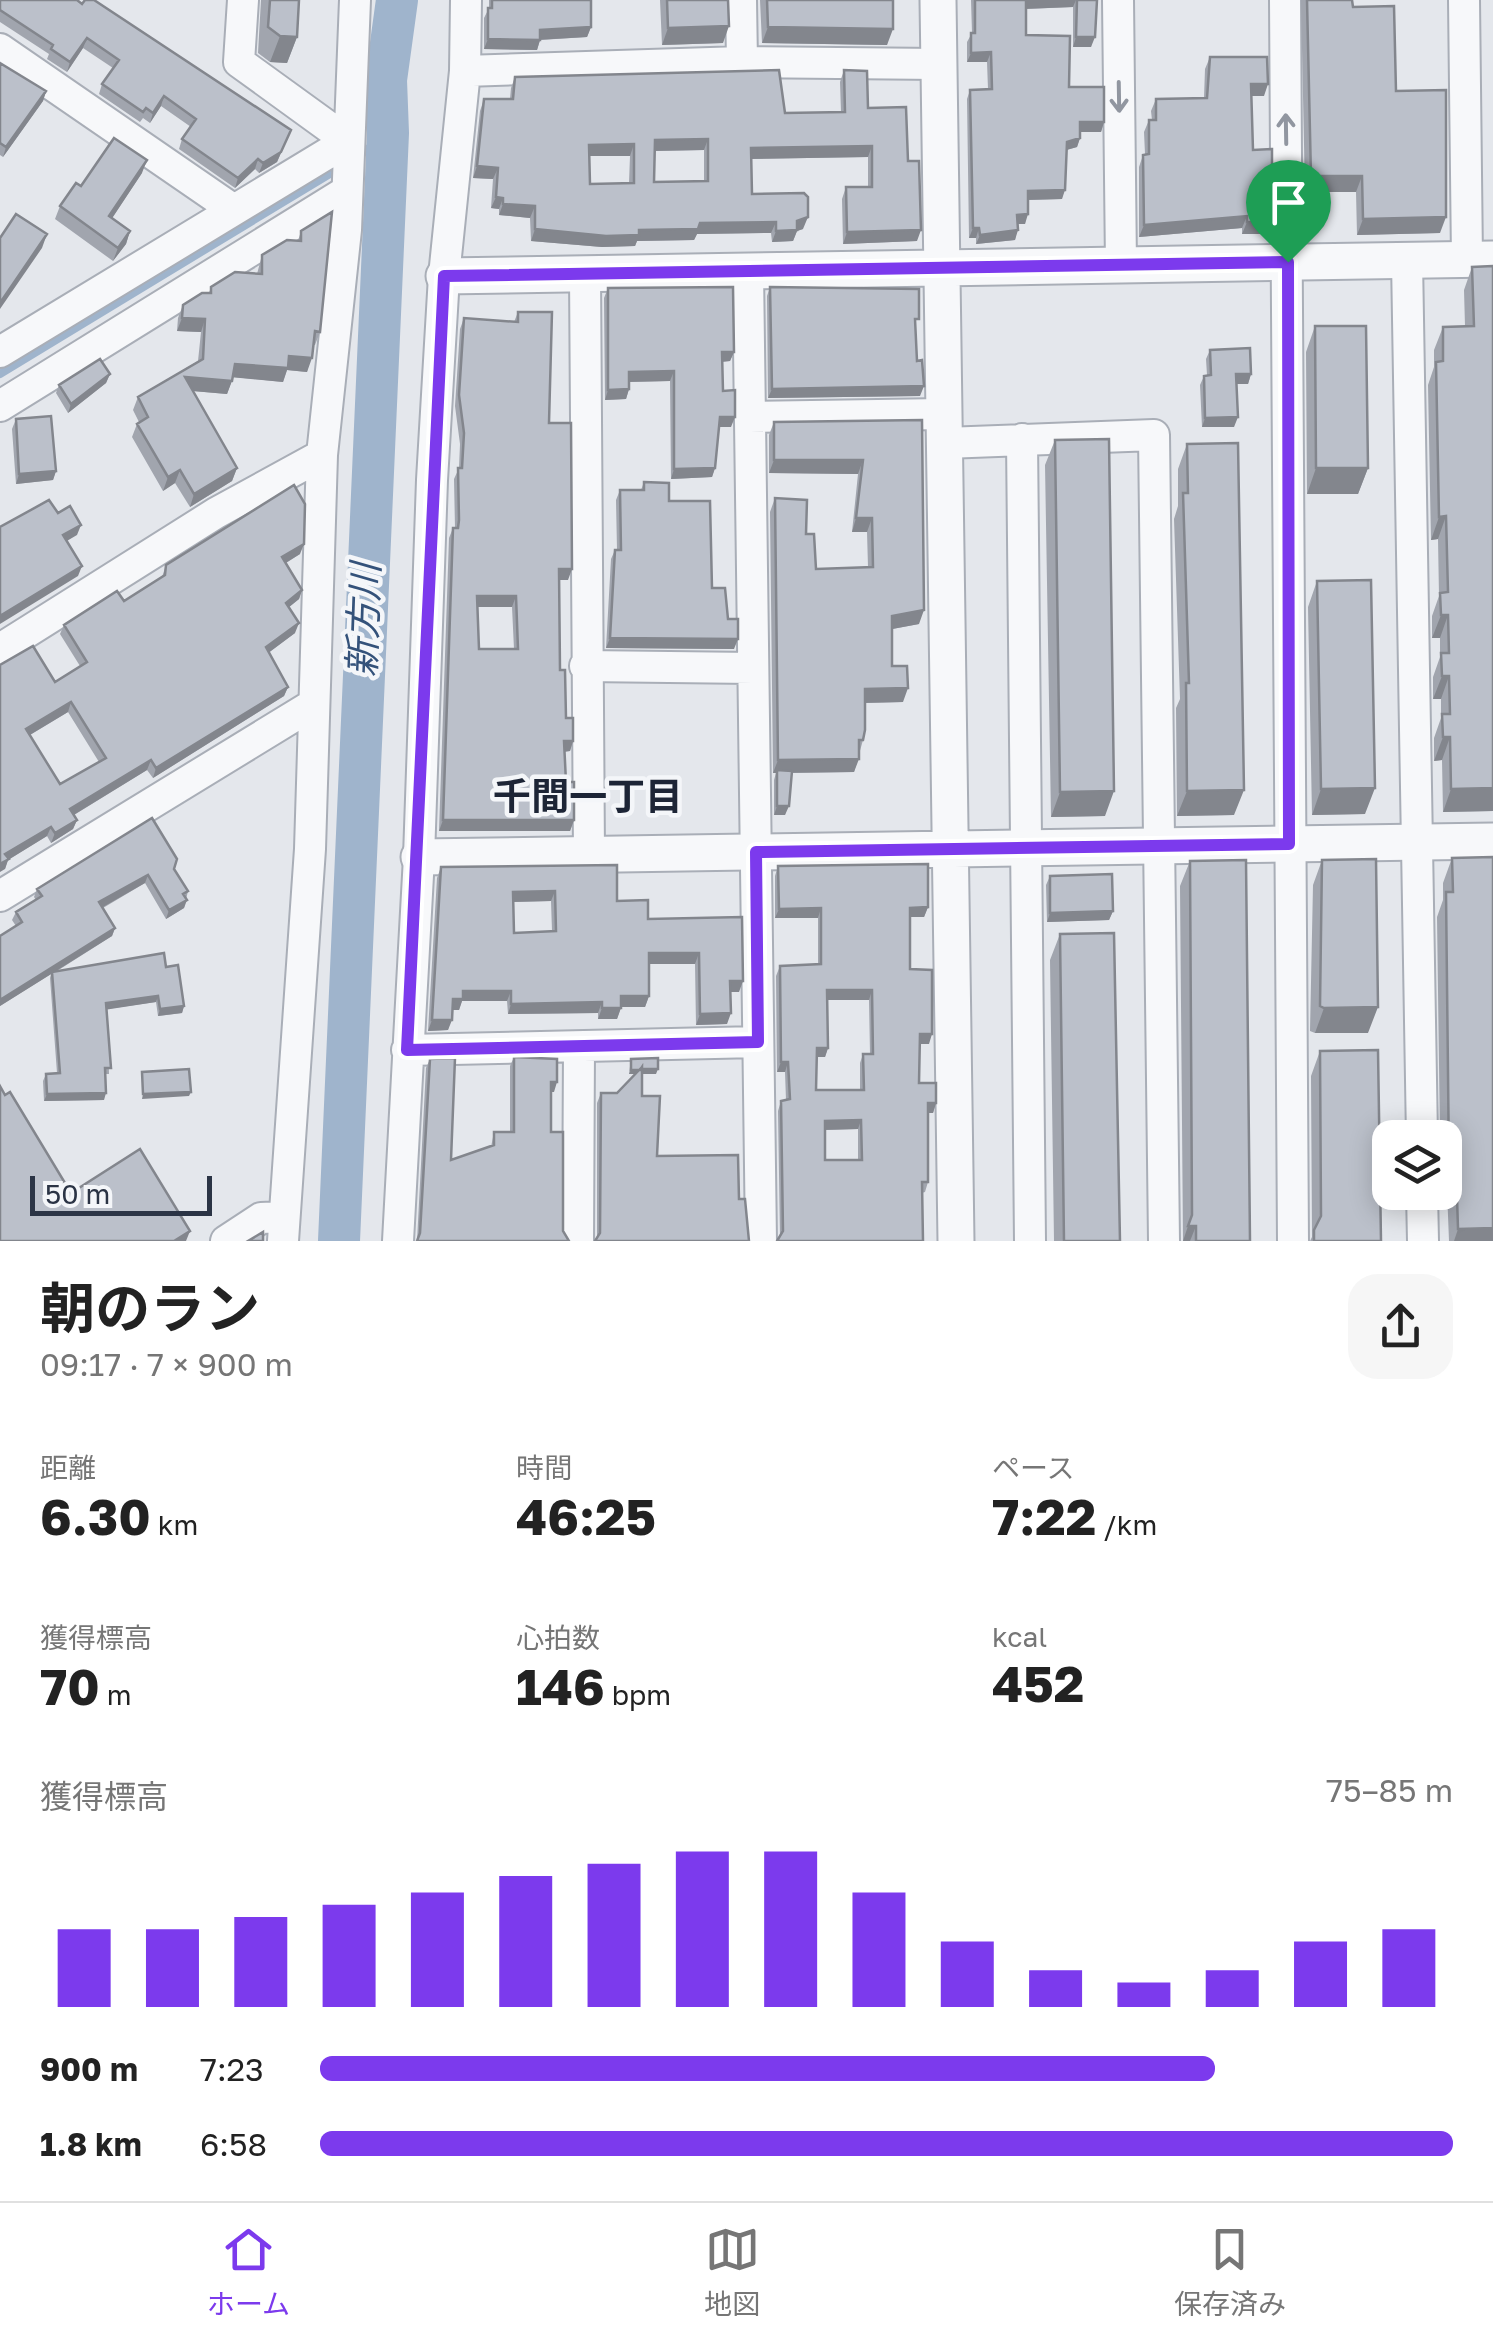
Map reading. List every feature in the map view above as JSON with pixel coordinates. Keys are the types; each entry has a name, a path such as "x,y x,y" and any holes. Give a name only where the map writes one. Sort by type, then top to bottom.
{"street":[{"path":"243,0 238,62 348,141"},
{"path":"226,1241 261,1218 284,1229 310,850 322,455 347,191 355,0"},
{"path":"398,1241 420,857 444,276 466,70 466,0"},
{"path":"741,0 742,62"},
{"path":"938,0 956,1241"},
{"path":"1118,0 1121,264"},
{"path":"1284,0 1292,1241"},
{"path":"444,276 1480,259 1464,0"},
{"path":"4,61 234,210"},
{"path":"466,70 742,62 939,64"},
{"path":"0,352 348,141"},
{"path":"0,406 347,191"},
{"path":"1407,260 1422,1120"},
{"path":"748,271 761,1241"},
{"path":"584,274 589,854"},
{"path":"750,417 944,428 1022,439 1154,435 1156,846 1164,1241"},
{"path":"1022,439 1030,1241"},
{"path":"0,650 216,514 322,455"},
{"path":"585,666 754,668"},
{"path":"0,896 314,704"},
{"path":"420,857 1493,840"},
{"path":"407,1050 758,1042"},
{"path":"578,1241 579,1049"},
{"path":"1422,1210 1423,1241"}],"building":[{"path":"0,0 77,0 82,4 94,0 291,130 281,152 263,163 258,159 238,178 182,139 196,119 164,96 153,113 146,108 143,112 102,84 119,60 87,38 70,62 51,49 53,45 0,10"},
{"path":"270,0 299,0 297,37 280,36 268,27"},
{"path":"492,0 591,0 591,27 540,30 540,40 488,39 488,8 492,8"},
{"path":"667,0 728,0 729,26 668,28"},
{"path":"767,0 893,0 893,29 768,27"},
{"path":"975,0 1026,0 1026,35 1070,36 1069,87 1104,87 1104,122 1080,122 1080,138 1067,142 1065,190 1028,191 1028,214 1017,215 1018,230 980,235 979,228 973,228 970,90 992,89 991,52 971,53"},
{"path":"1077,0 1097,0 1095,37 1076,37"},
{"path":"1307,0 1352,0 1353,7 1394,6 1396,91 1446,90 1446,217 1363,219 1362,176 1311,176"},
{"path":"1210,57 1267,57 1268,84 1251,84 1253,150 1272,149 1272,222 1247,222 1247,216 1144,225 1143,155 1149,154 1149,120 1156,120 1156,99 1207,98"},
{"path":"0,63 46,91 6,147 0,143"},
{"path":"779,70 785,113 845,112 844,70 867,71 868,108 906,107 908,161 919,161 921,230 847,232 846,187 872,187 872,146 751,148 752,194 804,193 808,197 808,217 797,221 797,230 776,231 776,222 700,223 698,229 639,230 639,235 606,236 535,229 535,206 503,204 503,198 496,197 498,168 477,166 484,99 513,99 515,77","holes":["708,139 708,181 654,182 655,140","634,144 634,183 590,184 589,145"]},
{"path":"114,138 147,160 109,216 130,231 118,248 60,206 76,183 81,186"},
{"path":"332,212 320,332 315,331 312,358 289,356 288,368 235,364 232,381 185,377 237,468 194,494 180,470 168,477 137,424 148,417 138,397 203,359 205,319 182,318 183,305 202,293 211,293 211,287 235,272 262,274 262,255 287,240 301,241 301,231"},
{"path":"16,214 47,234 0,303 0,238"},
{"path":"1493,266 1493,788 1451,789 1450,737 1443,737 1442,714 1450,714 1449,676 1442,676 1441,653 1449,653 1448,615 1441,615 1440,593 1448,592 1446,516 1439,517 1436,362 1443,361 1443,327 1474,326 1472,267"},
{"path":"733,287 734,352 722,352 723,391 735,390 735,417 720,417 715,468 674,469 674,371 629,372 629,389 608,390 608,288"},
{"path":"770,287 919,289 919,319 915,319 917,361 922,360 924,386 772,389"},
{"path":"518,312 552,312 549,423 571,423 572,569 559,569 560,670 565,670 566,718 573,718 573,741 564,741 566,782 574,782 574,820 443,820 453,528 458,528 459,520 458,468 462,468 464,433 459,395 464,318 518,322","holes":["477,596 516,596 518,649 479,649"]},
{"path":"1315,326 1366,326 1368,468 1316,468"},
{"path":"1250,348 1251,374 1236,374 1238,417 1205,418 1204,376 1211,375 1210,350"},
{"path":"100,359 110,374 71,404 59,385"},
{"path":"51,416 56,471 19,474 16,419"},
{"path":"922,420 924,610 892,616 892,666 907,666 908,688 865,689 865,730 863,740 859,740 859,759 778,760 775,498 807,500 806,534 814,534 816,569 873,567 872,518 856,518 863,460 774,460 774,422"},
{"path":"1109,439 1114,791 1060,792 1055,440"},
{"path":"1238,443 1244,790 1187,791 1189,683 1183,493 1188,493 1187,444"},
{"path":"644,482 669,483 669,501 710,501 712,588 725,588 728,619 738,619 738,639 610,638 615,550 621,550 620,490 644,490"},
{"path":"294,485 305,504 304,544 282,557 302,590 286,603 299,623 266,647 288,687 156,768 151,760 70,809 77,820 55,833 51,827 5,854 9,859 0,864 0,665 33,646 55,682 87,662 64,625 117,591 124,601 165,575 166,565","holes":["71,702 106,758 60,784 26,729"]},
{"path":"49,500 58,513 70,506 81,525 63,535 82,566 0,616 0,527"},
{"path":"1371,580 1375,788 1321,789 1317,581"},
{"path":"777,770 792,771 789,806 777,806"},
{"path":"152,818 177,859 174,869 188,891 183,894 187,900 169,910 148,875 99,902 115,928 0,1000 0,936 22,922 16,912 42,896 37,889"},
{"path":"1493,857 1493,1228 1458,1229 1457,1210 1462,1210 1462,1120 1449,1120 1446,892 1453,892 1452,858"},
{"path":"1376,859 1378,1007 1324,1008 1320,1006 1322,860"},
{"path":"1246,860 1250,1241 1196,1241 1196,1226 1188,1226 1192,1215 1190,861"},
{"path":"928,864 928,907 910,908 910,969 932,970 932,1034 920,1034 919,1083 936,1083 936,1103 928,1103 928,1182 922,1182 923,1241 777,1241 783,1231 781,1101 790,1099 788,1062 781,1062 780,966 821,964 821,908 779,909 778,866","holes":["827,990 872,990 873,1054 863,1054 864,1090 816,1090 817,1048 828,1048","861,1120 862,1160 825,1160 825,1121"]},
{"path":"617,865 617,901 648,900 648,919 742,917 743,981 730,981 731,1013 700,1014 699,953 649,953 649,996 621,996 621,1008 602,1008 602,1002 511,1004 511,991 463,991 463,999 453,999 452,1020 432,1020 441,867","holes":["555,891 556,931 514,933 513,892"]},
{"path":"1112,874 1113,911 1050,913 1050,876"},
{"path":"1114,933 1120,1241 1064,1241 1060,934"},
{"path":"164,953 166,967 178,965 184,1006 160,1009 158,996 106,1003 111,1068 105,1068 106,1093 47,1094 46,1074 60,1073 52,972"},
{"path":"1378,1050 1379,1120 1372,1120 1372,1210 1381,1210 1381,1241 1314,1241 1321,1216 1320,1051"},
{"path":"514,1057 557,1059 557,1082 551,1082 551,1132 563,1132 563,1231 569,1241 417,1241 430,1059 455,1058 451,1160 494,1145 494,1132 514,1132"},
{"path":"658,1058 658,1069 631,1070 631,1059"},
{"path":"642,1067 642,1096 660,1096 657,1156 738,1155 739,1199 745,1199 749,1241 595,1241 600,1233 601,1093 617,1093"},
{"path":"189,1069 191,1092 143,1094 142,1072"},
{"path":"0,1086 5,1095 10,1092 71,1193 140,1149 190,1231 174,1241 0,1241"},
{"path":"263,1232 263,1241 248,1241"}],"waterway":[{"name":"新方川","path":"339,1241 388,133 386,80 397,0"},
{"path":"359,156 388,133"},
{"path":"0,374 338,169"}],"district":[{"name":"千間一丁目","path":"588,797"}],"route":[{"path":"1288,262 1289,844 756,852 758,1042 407,1050 420,857 432,480 444,276 1288,262"}]}
